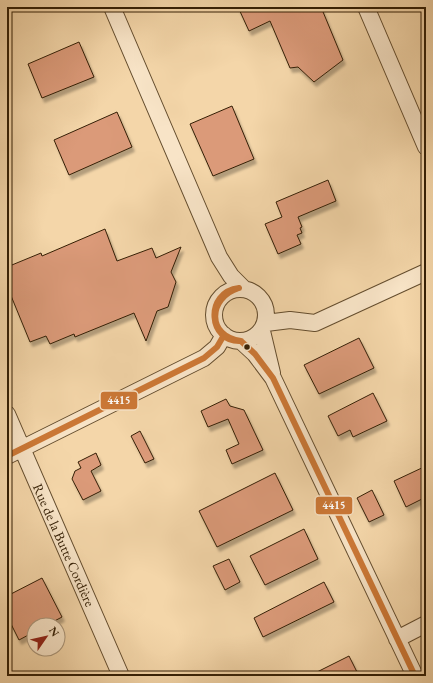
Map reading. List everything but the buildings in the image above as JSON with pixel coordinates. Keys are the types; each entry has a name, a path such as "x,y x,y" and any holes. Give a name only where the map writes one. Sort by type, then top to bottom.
{"street":[{"path":"112,7 218,257 230,276 243,288"},
{"path":"366,7 426,147"},
{"path":"218,257 220,297 214,314 215,323 224,335 232,340 242,342 251,339 264,327 290,320 315,323 426,272"},
{"path":"220,297 234,289 243,288 250,290 290,320"},
{"path":"264,302 267,314 264,327 273,378"},
{"path":"7,456 204,358 217,346 224,335"},
{"path":"242,342 255,354 273,378 415,676"},
{"name":"Rue de la Butte Cordière","path":"7,414 121,676"},
{"path":"397,639 426,624"}],"transit line":[{"name":"4415","path":"239,288 229,293 221,300 215,317 217,325 222,332 230,338 241,341"},
{"name":"4415","path":"239,288 228,292 220,298 214,317 222,334 230,339 241,341"},
{"name":"4415","path":"7,456 204,358 217,347 224,335"},
{"name":"4415","path":"242,342 255,354 273,378 415,676"}]}
